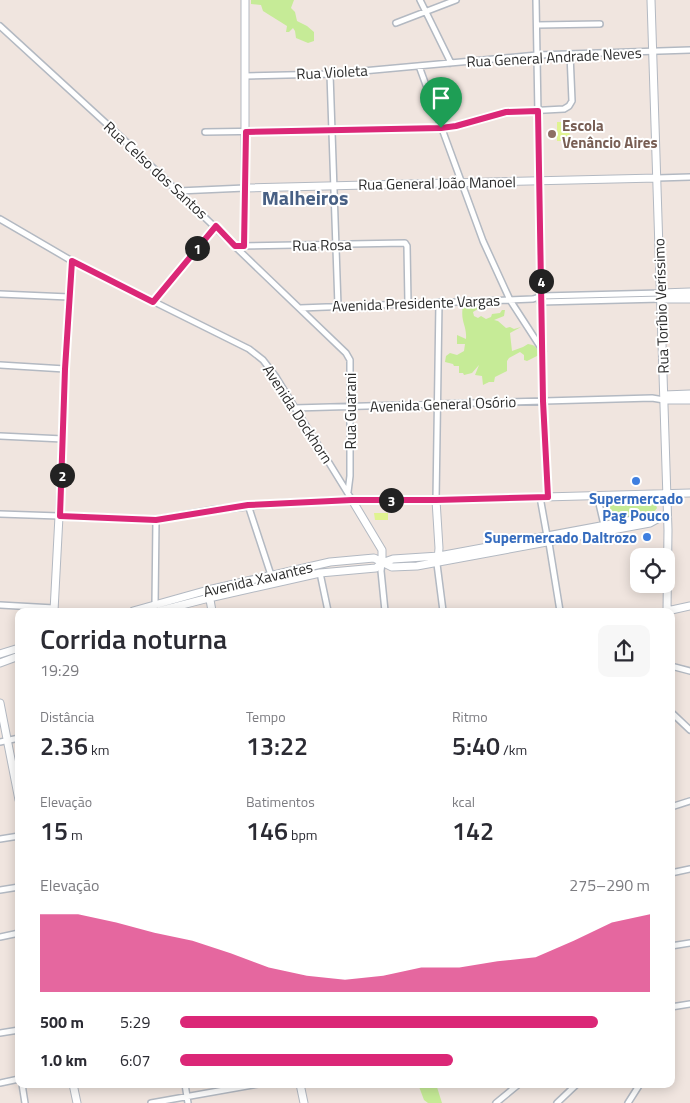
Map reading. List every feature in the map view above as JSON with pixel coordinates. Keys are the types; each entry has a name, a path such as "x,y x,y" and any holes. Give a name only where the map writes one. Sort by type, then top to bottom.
{"street":[{"path":"244,246 246,132 245,0"},
{"path":"420,0 451,63"},
{"path":"396,23 456,0"},
{"path":"536,0 543,401 548,497"},
{"name":"Rua Toríbio Veríssimo","path":"651,0 667,494 667,608"},
{"path":"537,25 600,24"},
{"name":"Rua Celso dos Santos","path":"0,26 216,226 346,353 350,360"},
{"name":"Rua General Andrade Neves","path":"419,66 537,55 690,50"},
{"path":"205,132 441,128 456,126 506,112 564,109 572,101 570,54"},
{"path":"419,66 483,241 510,300 543,352"},
{"name":"Rua Violeta","path":"246,76 330,74 419,66"},
{"path":"330,74 338,306"},
{"name":"Rua General João Manoel","path":"245,188 690,177"},
{"path":"178,191 245,188"},
{"name":"Avenida Dockhorn","path":"0,219 72,261 249,349 263,360 276,376 294,408 380,544 382,563"},
{"path":"153,302 216,226"},
{"name":"Rua Rosa","path":"235,246 405,243 407,246 408,303"},
{"path":"54,608 72,261"},
{"name":"Avenida Presidente Vargas","path":"533,299 542,303 661,296 690,292"},
{"path":"0,294 69,297"},
{"name":"Avenida Presidente Vargas","path":"300,308 533,299 542,296 661,296 690,299"},
{"path":"439,302 436,500 438,560 443,608"},
{"name":"Rua Guarani","path":"348,492 350,476 350,360"},
{"path":"0,365 65,369"},
{"name":"Avenida General Osório","path":"294,408 652,398 690,394"},
{"name":"Avenida General Osório","path":"664,397 690,400"},
{"path":"0,436 63,439"},
{"path":"0,514 156,520 248,505 352,500 436,500 690,493"},
{"path":"597,495 604,525"},
{"path":"540,497 560,608"},
{"path":"248,505 271,575"},
{"name":"Avenida Xavantes","path":"548,539 604,525 649,517 667,517"},
{"name":"Avenida Xavantes","path":"209,594 320,573 376,568 382,563 393,559 438,560 548,539 650,523 659,518"},
{"path":"156,520 157,608"},
{"path":"380,544 379,551 374,558 382,563 385,608"},
{"name":"Avenida Xavantes","path":"157,608 271,575 330,562 374,558"},
{"path":"320,573 327,608"},
{"path":"209,594 211,608"},
{"path":"0,605 32,608"},
{"path":"675,609 690,606"},
{"path":"0,654 15,649"},
{"path":"0,662 15,657"},
{"path":"675,667 690,671"},
{"path":"0,703 4,741 15,784"},
{"path":"675,717 690,730"},
{"path":"675,806 690,801"},
{"path":"0,839 15,837"},
{"path":"675,872 690,869"},
{"path":"0,890 15,888"},
{"path":"0,937 15,934"},
{"path":"675,945 690,943"},
{"path":"675,1006 690,1004"},
{"path":"0,1033 15,1031"},
{"path":"0,1083 15,1079"},
{"path":"23,1088 25,1103"},
{"path":"74,1088 77,1103"},
{"path":"185,1088 188,1103"},
{"path":"151,1103 234,1088"},
{"path":"301,1088 304,1103"},
{"path":"496,1103 514,1088"},
{"path":"557,1103 573,1088"},
{"path":"628,1103 637,1088"}],"green space":[{"path":"251,0 294,0 291,8 295,12 297,21 314,32 314,41 308,43 296,38 293,28 286,32 287,26 263,11 261,5 251,4"},
{"path":"557,122 569,122 570,141 557,141"},
{"path":"476,305 478,309 473,312 474,316 478,318 481,316 486,319 491,317 492,314 505,310 504,316 494,320 506,328 514,329 521,327 510,333 512,351 528,344 535,347 539,355 527,361 524,360 524,355 520,352 509,358 507,361 507,371 495,377 494,382 483,385 482,376 475,375 479,365 472,373 464,375 459,373 459,366 445,362 446,356 450,353 457,355 464,351 465,344 457,344 457,335 466,339 466,330 462,316 463,306"},
{"path":"604,500 654,500 657,508 654,512 609,521"},
{"path":"374,513 388,513 388,520 375,520"},
{"path":"420,1088 437,1088 442,1103 428,1103 424,1100"}],"place":[{"name":"Escola Venâncio Aires","path":"552,134"},
{"name":"Supermercado Pag Pouco","path":"636,481"},
{"name":"Supermercado Daltrozo","path":"647,537"}],"district":[{"name":"Malheiros","path":"305,197"}],"route":[{"path":"538,111 543,401 548,497 352,500 248,505 172,519 156,520 60,516 65,369 72,261 153,302 216,226 235,246 244,246 246,132 441,128 456,126 506,112 538,111"}]}
